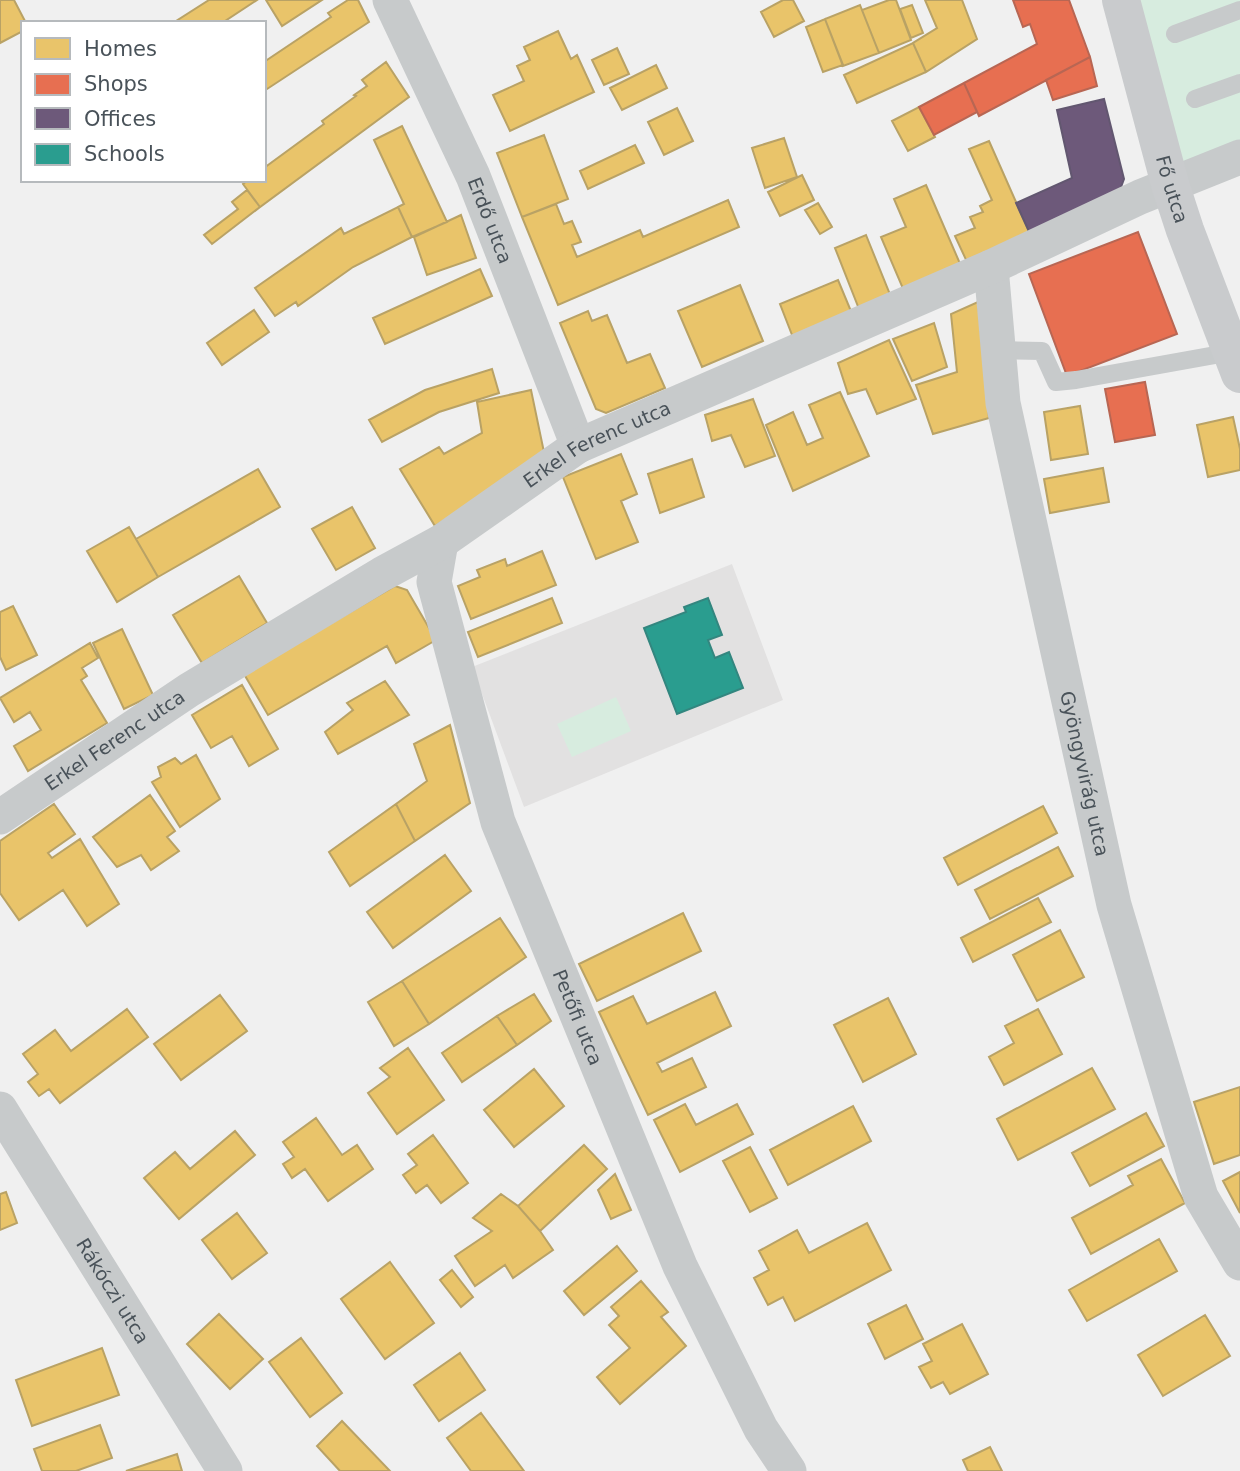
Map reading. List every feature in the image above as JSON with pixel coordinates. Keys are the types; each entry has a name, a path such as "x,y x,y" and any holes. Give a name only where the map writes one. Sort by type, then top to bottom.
{"main road":[{"name":"Fő utca","path":"1121,0 1170,184 1236,363"}],"street":[{"name":"Erdő utca","path":"390,0 472,176 578,446"},
{"name":"Erkel Ferenc utca","path":"0,817 189,690 382,574 441,542 578,446 991,267 1140,197 1240,158"},
{"name":"Gyöngyvirág utca","path":"991,267 1003,403 1114,905 1201,1197 1240,1263"},
{"name":"Petőfi utca","path":"441,542 434,582 498,822 680,1266 761,1429 789,1471"},
{"name":"Rákóczi utca","path":"0,1109 226,1471"}],"lane":[{"path":"1175,34 1240,10"},
{"path":"1195,99 1240,83"},
{"path":"998,349 1042,351 1056,382 1236,363"}],"shaded area":[{"path":"732,564 783,700 524,807 472,667"}],"green space":[{"path":"1121,0 1240,0 1240,157 1170,184"},
{"path":"616,697 631,731 572,757 557,724"}],"building: Homes":[{"path":"0,0 14,0 25,21 21,21 21,32 0,43"},
{"path":"209,0 257,0 225,21 176,21"},
{"path":"266,0 322,0 282,26"},
{"path":"348,0 358,0 369,22 266,90 266,61 331,17 328,13"},
{"path":"783,0 793,0 804,21 774,37 761,12"},
{"path":"896,0 911,40 879,53 862,10"},
{"path":"925,0 962,0 977,39 926,72 913,43 937,28"},
{"path":"860,5 879,53 843,66 825,19"},
{"path":"912,5 923,33 911,38 900,9"},
{"path":"825,19 843,65 823,72 806,27"},
{"path":"558,31 571,59 577,55 594,92 510,131 493,95 524,81 517,66 530,60 524,47"},
{"path":"913,43 926,72 857,103 844,75"},
{"path":"617,48 629,74 604,85 592,60"},
{"path":"386,62 409,97 260,207 243,184 266,182 266,167 324,124 322,121 356,96 354,95 367,86 362,80"},
{"path":"656,65 667,88 622,110 610,88"},
{"path":"919,107 935,137 908,151 892,121"},
{"path":"677,108 693,141 664,155 648,122"},
{"path":"402,126 447,222 412,237 398,207 404,204 374,140"},
{"path":"544,135 568,199 522,217 497,153"},
{"path":"784,138 797,177 765,188 752,148"},
{"path":"989,141 1031,236 968,264 955,236 975,228 970,217 983,212 980,206 992,200 969,149"},
{"path":"635,145 644,163 588,189 580,171"},
{"path":"802,175 814,200 780,216 768,192"},
{"path":"926,185 961,266 904,291 881,237 906,227 894,199"},
{"path":"247,190 260,207 212,244 204,235 238,209 232,202"},
{"path":"728,200 739,227 558,305 522,217 556,204 564,224 572,221 581,242 572,245 577,257 640,230 643,237"},
{"path":"818,203 832,227 820,234 805,210"},
{"path":"398,207 412,237 353,267 298,306 296,302 275,316 255,288 341,228 344,234"},
{"path":"461,215 476,258 427,275 414,237"},
{"path":"866,235 893,302 861,314 835,248"},
{"path":"480,269 492,296 385,344 373,318"},
{"path":"838,280 853,316 794,340 780,304"},
{"path":"740,285 763,341 702,367 678,311"},
{"path":"978,302 989,418 933,434 916,385 957,372 951,314"},
{"path":"254,310 269,332 222,365 207,343"},
{"path":"588,311 592,321 607,315 627,363 650,354 665,388 606,413 596,409 560,323"},
{"path":"934,323 947,367 912,381 893,339"},
{"path":"889,340 916,399 877,414 866,389 848,394 838,363"},
{"path":"492,369 499,393 439,412 382,442 369,420 425,390"},
{"path":"531,390 545,457 435,526 400,469 439,447 444,454 482,433 477,402"},
{"path":"840,392 869,456 793,491 766,425 793,412 807,445 823,438 809,405"},
{"path":"753,399 775,456 745,467 731,435 712,441 705,415"},
{"path":"1080,406 1088,454 1051,460 1044,412"},
{"path":"1233,417 1240,449 1240,470 1208,477 1197,425"},
{"path":"621,454 637,494 621,501 638,542 596,559 563,477"},
{"path":"692,459 704,497 660,513 648,474"},
{"path":"1103,468 1109,502 1050,513 1044,479"},
{"path":"258,469 280,507 158,577 136,539"},
{"path":"352,507 375,548 336,570 312,529"},
{"path":"129,527 158,577 117,602 87,551"},
{"path":"542,551 556,585 471,619 458,586 480,577 477,570 505,559 507,566"},
{"path":"239,576 267,623 202,663 173,615"},
{"path":"395,586 407,590 436,640 396,663 387,646 268,715 244,674"},
{"path":"552,598 562,623 478,657 468,632"},
{"path":"13,606 37,655 6,670 0,657 0,612"},
{"path":"122,629 153,695 124,709 93,643"},
{"path":"90,643 98,658 82,668 87,676 81,680 107,723 28,771 14,746 41,730 30,712 14,722 0,698"},
{"path":"385,681 409,715 338,754 325,732 353,710 347,703"},
{"path":"242,685 278,749 249,766 232,736 211,748 192,715"},
{"path":"450,725 470,803 415,841 396,804 427,781 414,744"},
{"path":"196,755 220,799 180,827 152,782 161,777 158,767 175,758 181,764"},
{"path":"150,795 175,831 167,837 179,851 151,870 141,855 117,867 93,837"},
{"path":"54,804 75,834 48,853 52,858 80,839 119,904 87,926 63,890 19,920 0,893 0,841"},
{"path":"396,804 415,841 350,886 329,852"},
{"path":"1043,806 1057,833 958,885 944,858"},
{"path":"1058,847 1073,876 990,919 975,890"},
{"path":"445,855 471,891 393,948 367,912"},
{"path":"1038,898 1051,922 973,962 961,938"},
{"path":"683,913 701,951 597,1001 579,964"},
{"path":"500,918 526,957 429,1024 402,981"},
{"path":"1060,930 1084,977 1037,1001 1013,955"},
{"path":"402,981 429,1024 394,1046 368,1002"},
{"path":"715,992 731,1026 657,1063 662,1072 692,1058 706,1087 648,1115 599,1012 633,996 647,1024"},
{"path":"534,994 551,1021 517,1045 497,1016"},
{"path":"220,995 247,1031 181,1080 154,1044"},
{"path":"888,998 916,1054 863,1082 834,1025"},
{"path":"127,1009 148,1037 60,1103 49,1089 39,1096 28,1082 38,1074 23,1054 55,1030 71,1051"},
{"path":"1038,1009 1062,1054 1004,1085 989,1057 1014,1043 1005,1026"},
{"path":"497,1016 517,1045 462,1082 442,1053"},
{"path":"408,1048 444,1100 397,1134 368,1093 390,1077 380,1068"},
{"path":"1092,1068 1115,1109 1018,1160 997,1119"},
{"path":"534,1069 564,1106 514,1147 484,1110"},
{"path":"1240,1087 1240,1155 1214,1164 1194,1102"},
{"path":"685,1104 696,1125 737,1104 753,1134 680,1172 654,1120"},
{"path":"853,1106 871,1141 788,1185 770,1150"},
{"path":"1146,1113 1164,1146 1090,1186 1072,1153"},
{"path":"316,1118 342,1155 357,1145 373,1169 328,1201 305,1169 292,1178 283,1164 294,1157 283,1142"},
{"path":"235,1131 255,1155 179,1219 144,1178 175,1152 190,1169"},
{"path":"433,1135 468,1183 441,1203 427,1185 416,1193 403,1175 417,1165 408,1154"},
{"path":"584,1145 607,1169 540,1231 518,1206"},
{"path":"750,1147 777,1198 750,1212 723,1161"},
{"path":"1161,1159 1185,1203 1091,1254 1072,1218 1133,1185 1128,1176"},
{"path":"1240,1172 1240,1213 1223,1181"},
{"path":"615,1174 631,1210 611,1219 598,1190"},
{"path":"6,1192 17,1223 0,1230 0,1194"},
{"path":"501,1194 518,1206 553,1250 513,1278 505,1265 475,1286 455,1256 492,1231 473,1218"},
{"path":"237,1213 267,1253 232,1279 202,1240"},
{"path":"867,1223 891,1270 795,1321 783,1297 768,1305 754,1278 769,1270 759,1251 797,1230 809,1253"},
{"path":"1159,1239 1177,1271 1087,1321 1069,1290"},
{"path":"617,1246 637,1271 584,1315 564,1291"},
{"path":"390,1262 434,1323 385,1359 341,1299"},
{"path":"452,1270 473,1297 461,1307 440,1280"},
{"path":"641,1281 668,1312 661,1317 686,1346 620,1404 597,1377 630,1348 609,1325 619,1316 611,1307"},
{"path":"906,1305 923,1339 885,1359 868,1324"},
{"path":"219,1314 263,1359 230,1389 187,1344"},
{"path":"1205,1315 1230,1356 1163,1396 1138,1355"},
{"path":"962,1324 988,1374 950,1394 943,1382 931,1388 919,1367 932,1361 923,1344"},
{"path":"301,1338 342,1393 310,1417 269,1362"},
{"path":"102,1348 119,1395 32,1426 16,1380"},
{"path":"460,1353 485,1390 439,1421 414,1385"},
{"path":"481,1413 524,1471 471,1471 447,1438"},
{"path":"342,1421 390,1471 340,1471 317,1446"},
{"path":"100,1425 112,1458 76,1471 42,1471 34,1449"},
{"path":"990,1447 1002,1471 968,1471 963,1460"},
{"path":"177,1454 182,1471 126,1471"}],"building: Shops":[{"path":"1013,0 1069,0 1090,57 979,116 964,83 1037,44 1030,24 1023,27"},
{"path":"1090,57 1097,86 1053,100 1046,80"},
{"path":"964,83 977,112 934,135 919,107"},
{"path":"1138,232 1177,334 1067,376 1029,274"},
{"path":"1145,382 1155,435 1115,442 1105,389"}],"building: Offices":[{"path":"1104,99 1124,179 1118,195 1031,236 1016,203 1072,178 1057,110"}],"building: Schools":[{"path":"708,598 722,635 708,640 715,658 729,652 743,688 677,714 644,628 686,612 684,607"}]}
